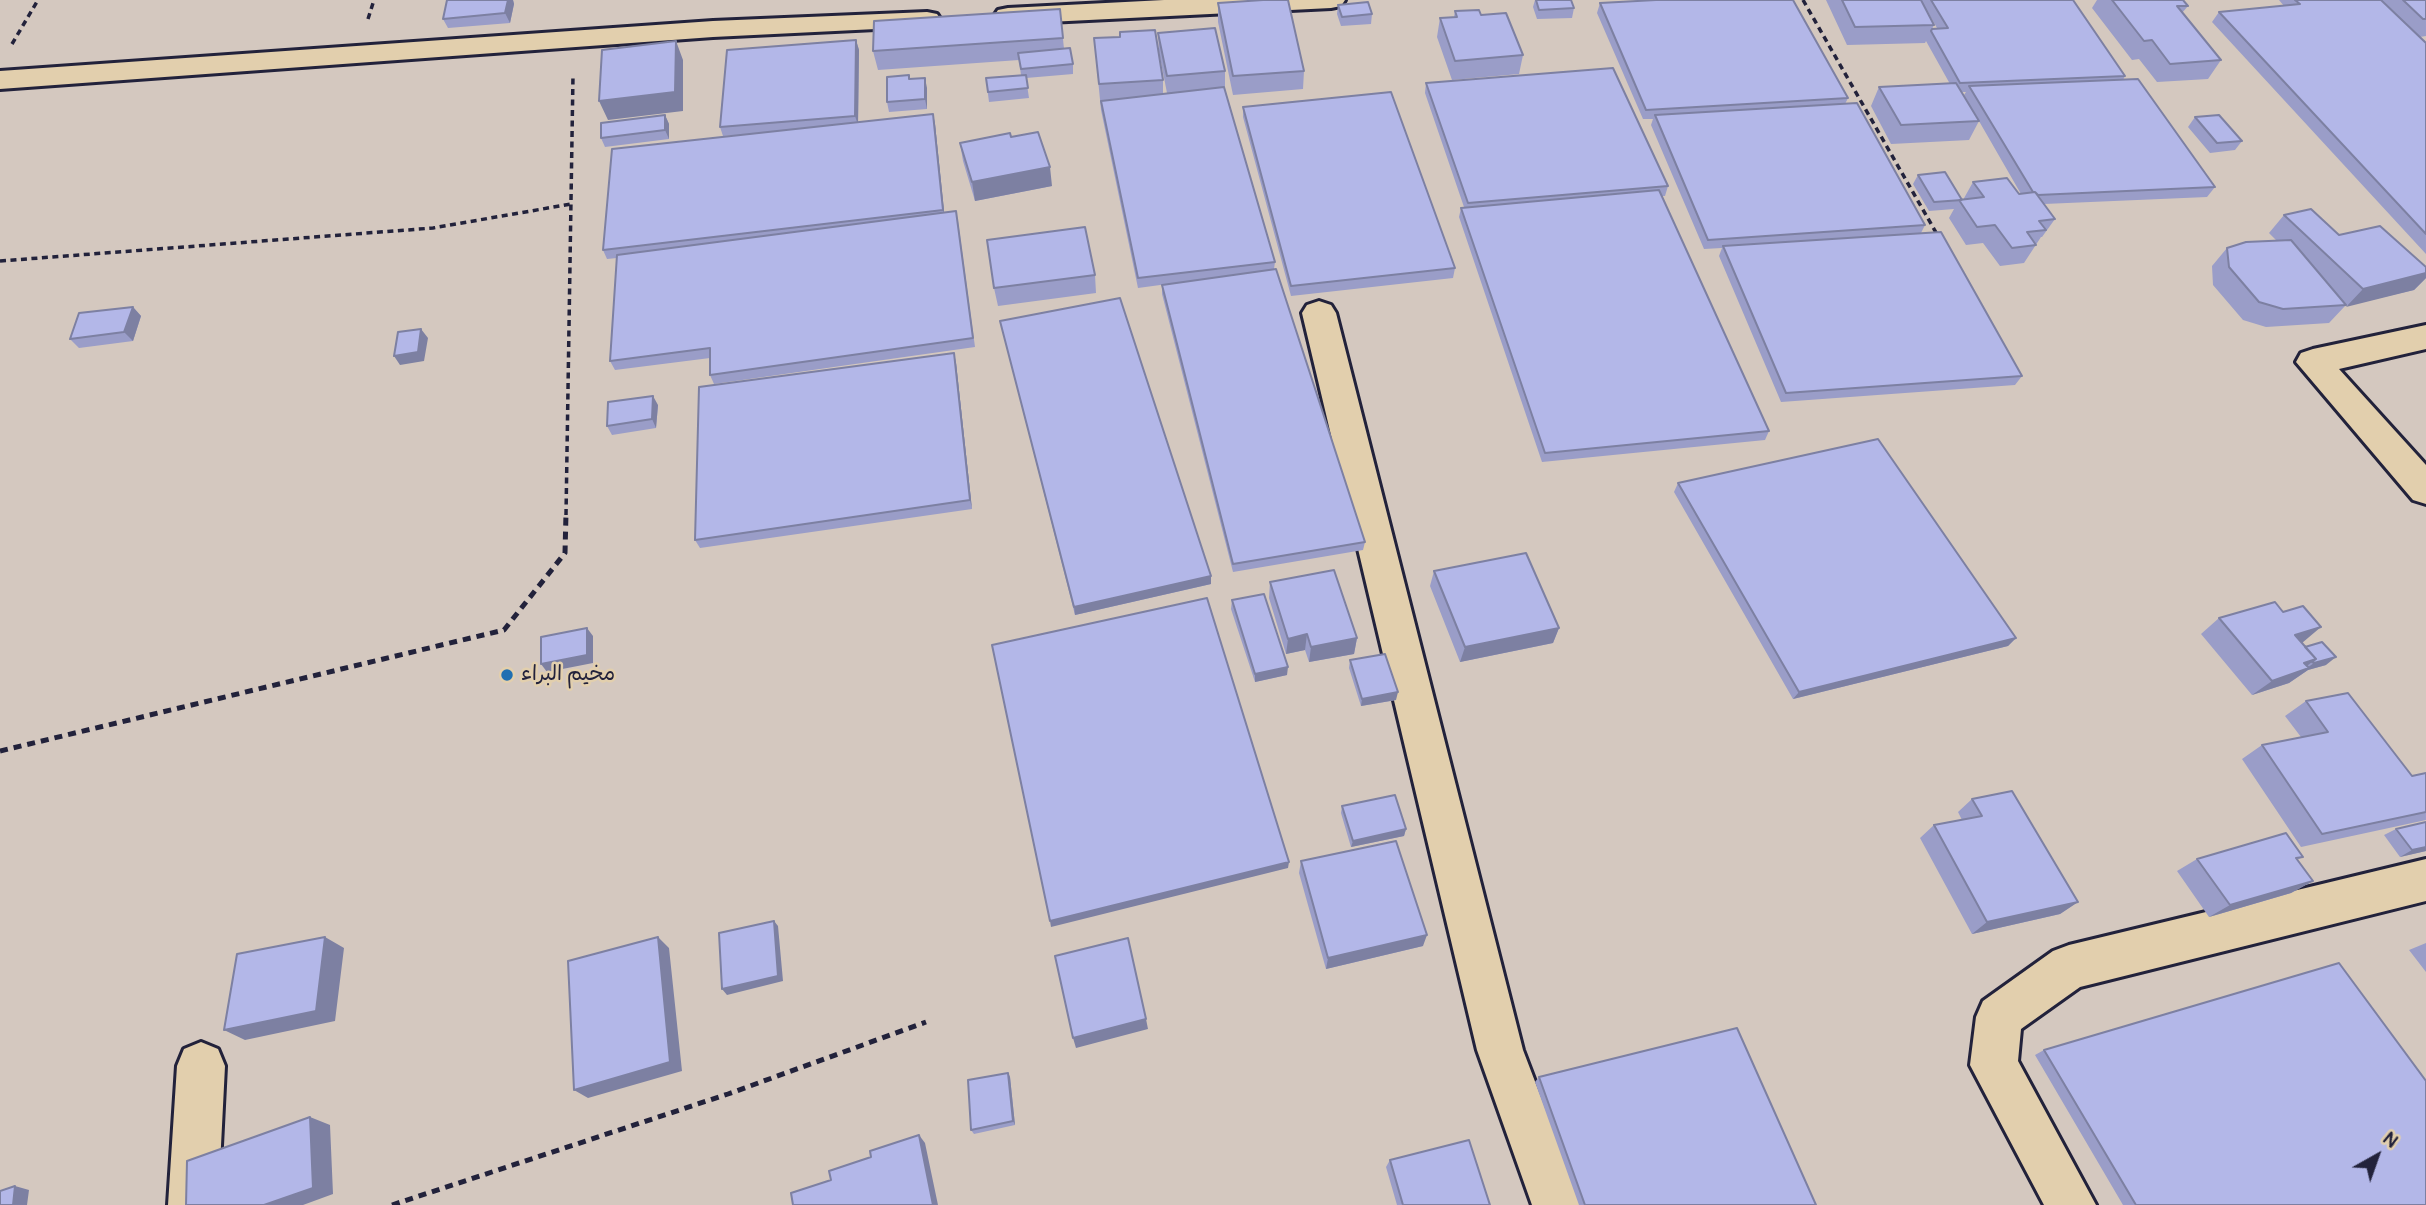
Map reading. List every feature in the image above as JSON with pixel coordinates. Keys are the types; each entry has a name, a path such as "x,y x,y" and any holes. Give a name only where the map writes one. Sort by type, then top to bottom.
{"street":[{"path":"977,17 1331,0"},
{"path":"3,66 949,19"},
{"path":"1319,313 1500,1050 1557,1205"},
{"path":"2426,337 2313,362 2426,490"},
{"path":"2071,1205 1994,1065 1999,1017 2069,967 2426,880"},
{"path":"194,1205 201,1066"}],"path":[{"path":"3,66 38,0"},
{"path":"1802,0 1940,239"},
{"path":"0,751 505,630 565,554 574,39"},
{"path":"0,261 433,228 571,204"},
{"path":"392,1205 728,1094 926,1022"}],"building":[{"path":"447,0 508,0 505,13 443,19"},
{"path":"1288,0 1304,71 1233,76 1218,3"},
{"path":"1536,0 1571,0 1574,8 1539,10"},
{"path":"1656,0 1793,0 1848,98 1646,110 1600,3"},
{"path":"1842,0 1921,0 1934,25 1855,27"},
{"path":"1931,0 2073,0 2125,76 1960,83 1931,31 1948,28"},
{"path":"2112,0 2183,0 2188,6 2177,6 2221,60 2170,64 2152,40 2144,41"},
{"path":"2295,0 2381,0 2426,43 2426,234 2219,12 2300,4"},
{"path":"2403,0 2426,0 2426,19 2423,19"},
{"path":"1368,2 1372,14 1342,17 1338,5"},
{"path":"1060,9 1063,38 873,51 874,21"},
{"path":"1479,10 1481,15 1506,13 1523,55 1455,61 1440,18 1457,17 1455,11"},
{"path":"1215,28 1225,71 1167,76 1158,33"},
{"path":"1155,30 1163,80 1099,84 1094,38 1120,37 1120,32"},
{"path":"856,40 855,116 720,127 727,50"},
{"path":"676,41 675,92 599,101 602,50"},
{"path":"1070,48 1073,64 1021,69 1018,53"},
{"path":"1613,68 1668,186 1468,203 1426,83"},
{"path":"909,75 909,79 925,78 925,99 887,102 887,77"},
{"path":"1026,75 1028,88 988,92 986,78"},
{"path":"2138,79 2215,187 2038,195 2033,192 1969,86"},
{"path":"1956,83 1979,121 1901,125 1879,87"},
{"path":"1224,87 1275,262 1138,278 1101,101"},
{"path":"1391,92 1455,268 1291,286 1243,107"},
{"path":"1857,103 1925,225 1708,240 1655,115"},
{"path":"933,114 943,210 603,250 612,149"},
{"path":"665,115 665,130 601,138 601,123"},
{"path":"2219,115 2242,141 2217,143 2195,117"},
{"path":"1038,132 1050,167 972,182 960,143 1010,133 1011,137"},
{"path":"1945,172 1962,200 1934,202 1918,175"},
{"path":"2007,178 2019,194 2035,192 2055,219 2039,221 2046,230 2027,232 2036,245 2012,248 1995,225 1977,227 1959,200 1984,197 1973,182"},
{"path":"1659,190 1769,431 1545,453 1461,208"},
{"path":"2311,209 2339,235 2380,226 2426,267 2426,273 2363,289 2284,215"},
{"path":"956,211 973,338 710,375 710,348 610,361 617,255"},
{"path":"1085,227 1095,275 994,288 987,240"},
{"path":"1941,232 2022,376 1786,393 1723,246"},
{"path":"2291,240 2346,305 2283,309 2259,302 2229,267 2227,248 2246,242"},
{"path":"1276,269 1365,542 1233,564 1162,285"},
{"path":"1120,298 1211,576 1074,607 1000,321"},
{"path":"133,307 124,332 70,339 79,313"},
{"path":"421,329 418,352 394,356 398,332"},
{"path":"954,353 970,500 695,540 699,387"},
{"path":"653,396 652,419 607,426 608,402"},
{"path":"1878,439 2016,638 1799,692 1678,483"},
{"path":"1526,553 1559,628 1465,647 1434,571"},
{"path":"1334,570 1357,638 1311,647 1307,634 1288,639 1270,582"},
{"path":"1264,594 1288,667 1255,674 1232,600"},
{"path":"1207,598 1289,862 1050,921 992,645"},
{"path":"2275,602 2283,612 2303,606 2321,627 2295,635 2316,659 2304,663 2309,668 2272,681 2219,618"},
{"path":"587,628 587,655 541,664 541,637"},
{"path":"2322,642 2336,657 2314,663 2312,662 2316,659 2305,647"},
{"path":"1385,654 1398,692 1362,699 1350,660"},
{"path":"2348,693 2412,776 2426,773 2426,812 2322,834 2262,745 2328,732 2306,701"},
{"path":"2012,791 2078,902 1987,922 1934,825 1982,816 1972,799"},
{"path":"1395,795 1406,829 1353,841 1342,806"},
{"path":"2426,822 2426,847 2412,850 2396,829"},
{"path":"2286,833 2303,857 2296,858 2313,881 2230,905 2197,859"},
{"path":"1396,841 1427,935 1328,958 1301,861"},
{"path":"774,921 778,976 722,989 719,933"},
{"path":"325,937 316,1011 224,1030 237,954"},
{"path":"658,937 670,1062 574,1090 568,961"},
{"path":"1128,938 1146,1019 1073,1038 1055,956"},
{"path":"2339,963 2426,1081 2426,1205 2136,1205 2044,1050"},
{"path":"1737,1028 1816,1205 1585,1205 1539,1077"},
{"path":"1008,1073 1013,1121 971,1130 968,1080"},
{"path":"310,1117 313,1188 264,1205 186,1205 187,1161"},
{"path":"919,1135 933,1205 793,1205 791,1193 831,1180 829,1171 871,1157 870,1151"},
{"path":"1469,1140 1490,1205 1403,1205 1390,1160"},
{"path":"15,1186 13,1205 0,1205 0,1191"}],"place":[{"name":"مخيم البراء","path":"507,675"}]}
